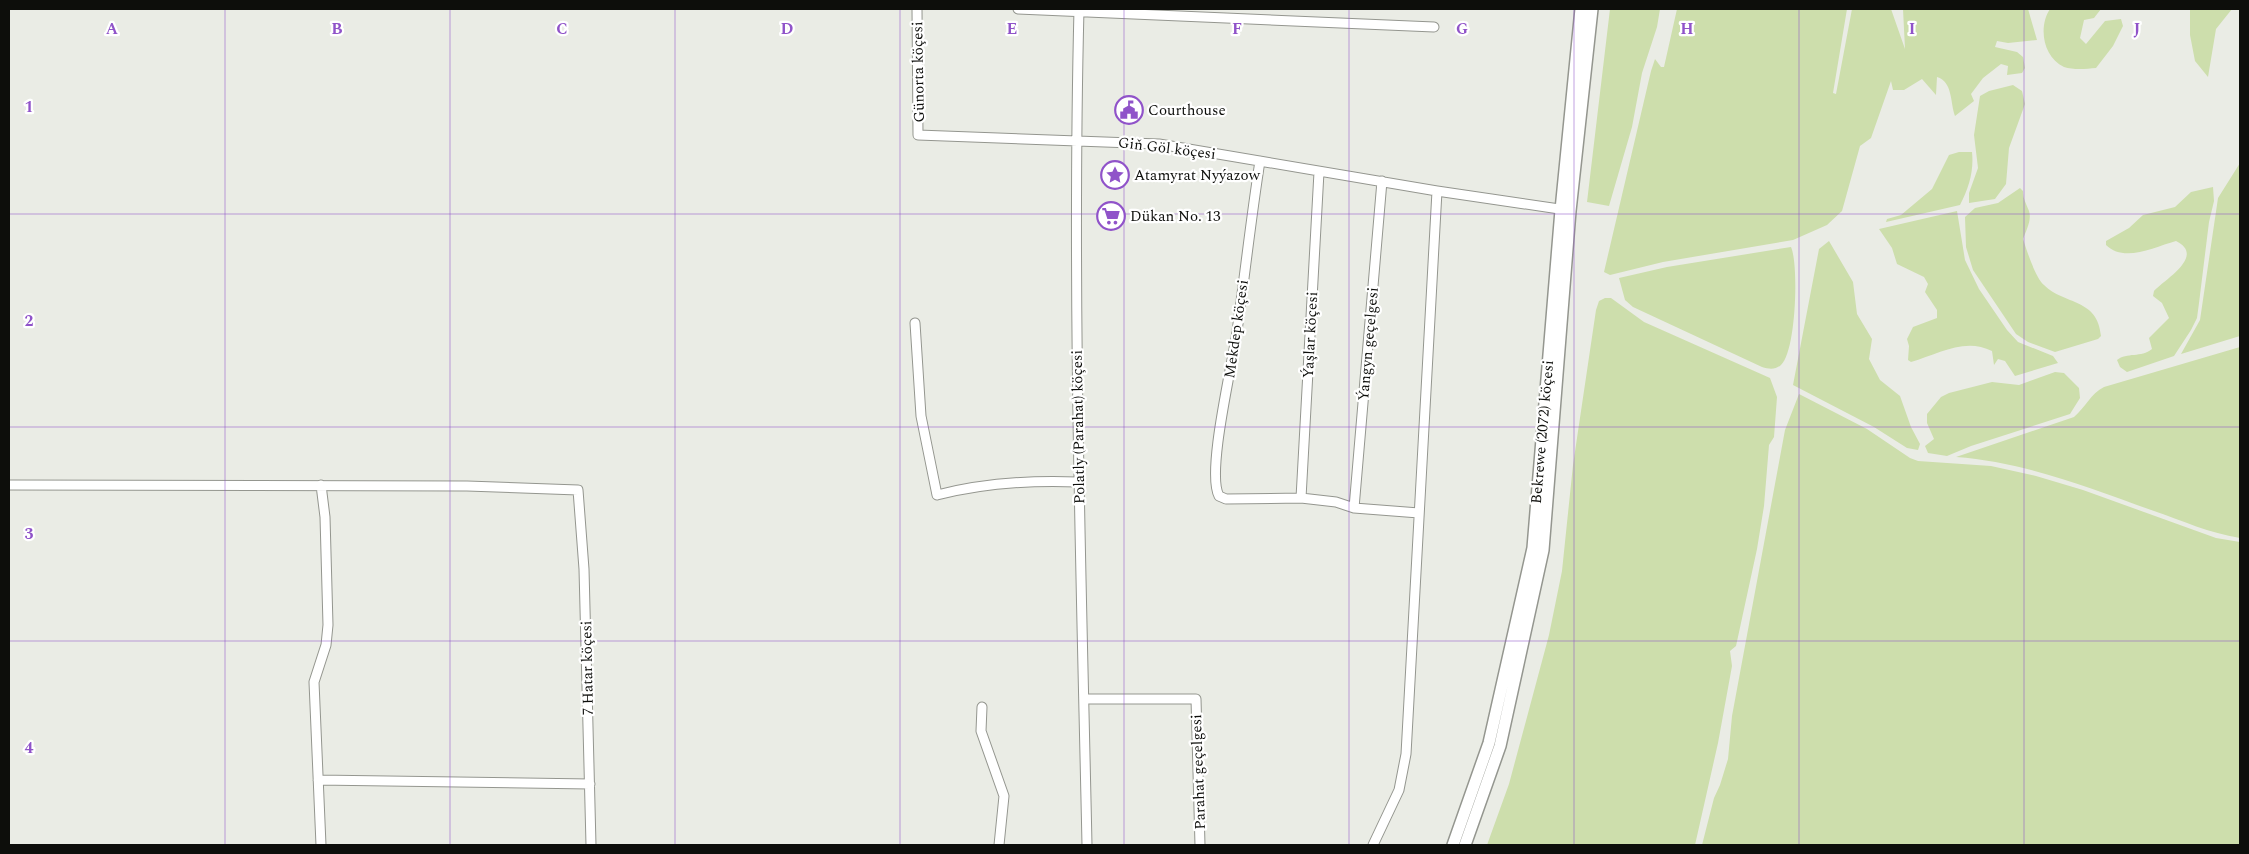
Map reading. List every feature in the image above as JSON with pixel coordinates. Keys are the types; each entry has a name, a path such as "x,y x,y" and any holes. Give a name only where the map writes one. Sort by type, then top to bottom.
{"main road":[{"name":"Bekrewe (2072) köçesi","path":"1465,845 1500,746 1543,550 1565,210 1581,9"},
{"name":"Bekrewe (2072) köçesi","path":"1453,845 1489,743 1533,548 1565,210 1592,9"}],"street":[{"name":"Günorta köçesi","path":"917,9 918,135"},
{"path":"1018,9 1079,10 1434,27"},
{"name":"Polatly (Parahat) köçesi","path":"1079,10 1077,140 1078,482 1088,845"},
{"name":"Giň Göl köçesi","path":"918,135 1159,144 1319,172 1565,210"},
{"name":"Mekdep köçesi","path":"1260,161 1237,333 1215,470 1219,496 1226,499 1301,498"},
{"name":"Ýaşlar köçesi","path":"1301,498 1319,172"},
{"name":"Ýangyn geçelgesi","path":"1354,508 1382,181"},
{"path":"1373,845 1399,790 1405,763 1437,191"},
{"path":"915,323 921,416 937,496 963,488 1013,482 1078,482"},
{"path":"9,485 321,485 325,517 328,625 326,645 314,682 321,845"},
{"name":"7 Hatar köçesi","path":"321,485 467,486 578,490 584,569 592,845"},
{"path":"1301,498 1336,502 1354,508 1420,513"},
{"name":"Parahat geçelgesi","path":"1084,699 1196,699 1200,845"},
{"path":"982,707 980,731 1004,796 999,845"},
{"path":"318,780 590,784"}],"green space":[{"path":"1610,9 1660,9 1657,27 1642,73 1632,127 1609,206 1587,202"},
{"path":"1677,9 1847,9 1833,93 1836,94 1852,9 1891,9 1905,49 1903,9 2028,9 2037,40 2008,43 1997,41 1995,47 2017,52 2023,57 2025,68 2022,73 2007,75 2008,66 2001,64 1983,78 1971,94 1974,101 1955,116 1946,83 1937,77 1936,95 1922,79 1904,90 1893,90 1891,81 1871,138 1860,146 1842,211 1827,225 1793,240 1663,262 1610,275 1604,272 1651,71 1655,59 1661,67 1664,67"},
{"path":"2050,9 2101,9 2094,18 2084,20 2080,38 2086,44 2105,21 2121,19 2123,26 2113,46 2096,68 2068,68 2057,62 2047,49 2044,24"},
{"path":"2190,9 2232,9 2216,29 2208,77 2195,61 2190,35"},
{"path":"2013,85 2022,91 2025,104 2009,148 2006,184 1995,199 1969,203 1969,193 1978,168 1974,135 1980,96 1989,91"},
{"path":"1959,152 1972,152 1970,179 1960,205 1886,222 1887,219 1901,215 1932,189 1949,155"},
{"path":"2240,163 2240,336 2181,354 2200,320 2218,198"},
{"path":"2213,187 2214,201 2209,222 2197,318 2174,356 2127,372 2120,367 2117,360 2125,356 2148,352 2152,349 2149,338 2169,318 2162,303 2153,296 2154,291 2174,274 2185,260 2187,253 2184,247 2176,241 2140,252 2121,253 2106,245 2106,241 2129,228 2143,215 2175,207 2191,192"},
{"path":"2020,188 2023,191 2030,214 2023,239 2037,276 2052,291 2087,308 2094,315 2099,324 2101,336 2098,339 2055,352 2028,342 2016,334 1973,270 1966,247 1965,217 1975,208 1998,203"},
{"path":"1957,211 1965,260 1979,289 2007,330 2018,342 2053,356 2058,363 2015,376 2005,361 1998,359 1994,365 1992,351 1972,346 1952,348 1911,362 1908,360 1909,346 1907,339 1913,327 1937,318 1937,310 1925,292 1928,284 1924,277 1897,264 1892,248 1879,229"},
{"path":"1829,241 1853,282 1857,314 1872,339 1869,359 1880,380 1900,396 1911,427 1920,444 1918,450 1907,448 1874,427 1793,385 1819,249"},
{"path":"1791,247 1795,271 1793,327 1786,357 1779,367 1770,369 1633,307 1625,300 1619,278 1667,267"},
{"path":"1611,298 1644,322 1770,378 1777,397 1774,437 1769,445 1764,506 1757,549 1736,646 1730,651 1732,666 1718,743 1695,845 1487,845 1509,784 1549,635 1562,571 1573,465 1596,310 1599,301"},
{"path":"2240,347 2240,538 2207,530 2032,470 2007,464 1956,457 2074,417 2095,393 2104,387"},
{"path":"2055,372 2064,373 2079,388 2080,398 2070,414 1971,446 1947,456 1928,453 1925,446 1934,439 1927,423 1927,414 1941,397 1949,393 1992,382 2019,385"},
{"path":"1799,394 1867,429 1910,458 1918,461 1991,466 2036,476 2083,490 2216,538 2240,542 2240,845 1702,845 1714,798 1728,759 1732,716 1785,430"}],"place":[{"name":"Courthouse","path":"1129,110"},
{"name":"Atamyrat Nyýazow","path":"1115,175"},
{"name":"Dükan No. 13","path":"1111,216"}]}
